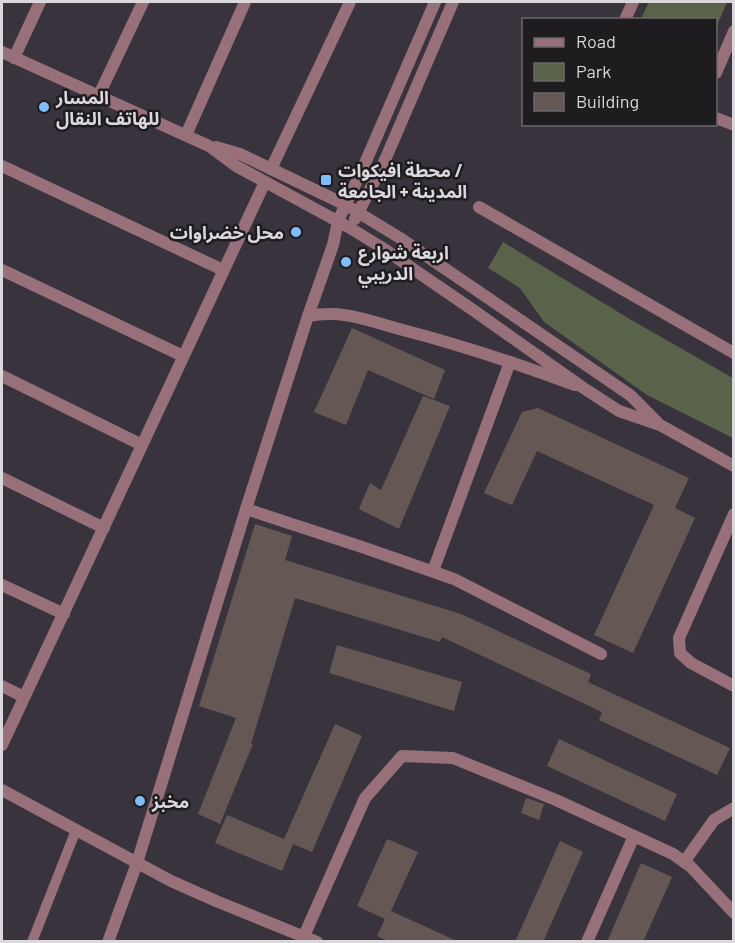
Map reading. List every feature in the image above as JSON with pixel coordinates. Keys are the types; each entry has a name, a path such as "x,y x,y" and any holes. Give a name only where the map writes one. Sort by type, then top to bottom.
{"street":[{"path":"14,58 40,2"},
{"path":"98,97 143,2"},
{"path":"186,135 245,2"},
{"path":"271,169 350,2"},
{"path":"108,942 137,863 246,509 333,245 338,221 435,2"},
{"path":"333,245 350,228 359,213 385,160 453,2"},
{"path":"626,18 633,2"},
{"path":"717,71 734,31"},
{"path":"2,52 209,146 265,182 350,228 464,303 619,411 660,425 734,466"},
{"path":"717,118 734,125"},
{"path":"209,146 240,154 346,204 400,238 630,395 660,425"},
{"path":"2,166 223,270"},
{"path":"2,745 265,182"},
{"path":"479,207 734,353"},
{"path":"2,270 183,356"},
{"path":"308,316 324,313 344,314 427,336 582,387"},
{"path":"434,571 510,362"},
{"path":"2,376 142,445"},
{"path":"2,478 104,528"},
{"path":"246,509 454,579 601,654"},
{"path":"734,514 679,638 680,653 691,663 734,686"},
{"path":"2,585 64,614"},
{"path":"2,686 24,697"},
{"path":"304,936 365,798 402,756 453,758 556,800 673,854 703,879 734,913"},
{"path":"2,790 164,878 317,942"},
{"path":"684,862 714,820 734,808"},
{"path":"587,942 634,836"}],"lane":[{"path":"32,942 76,830"}],"green space":[{"path":"649,2 727,2 717,26 717,18 641,18"},
{"path":"503,242 733,378 733,438 647,395 544,322 520,288 488,268"}],"building":[{"path":"352,328 445,370 434,399 368,370 346,425 314,412"},
{"path":"423,396 450,406 399,529 359,509 370,483 381,490"},
{"path":"538,408 689,478 675,508 695,518 633,653 594,635 654,505 537,451 512,505 484,493 522,412"},
{"path":"255,524 292,536 285,560 461,614 591,674 588,682 730,748 717,775 599,720 602,712 442,637 440,642 295,598 251,744 253,744 220,824 198,814 236,718 199,706"},
{"path":"337,645 462,682 454,711 329,673"},
{"path":"335,724 362,736 312,852 293,844 282,871 215,843 227,815 284,839"},
{"path":"559,739 677,794 665,821 547,766"},
{"path":"526,798 544,804 539,820 521,813"},
{"path":"387,839 418,852 391,911 459,942 390,942 377,936 385,919 357,906"},
{"path":"560,841 583,852 543,942 515,942"},
{"path":"641,863 672,877 643,942 607,942"}],"place":[{"name":"المسار للهاتف النقال","path":"44,107"},
{"name":"محطة افيكوات / المدينة + الجامعة","path":"326,180"},
{"name":"محل خضراوات","path":"296,232"},
{"name":"اربعة شوارع الدريبي","path":"346,262"},
{"name":"مخبز","path":"140,801"}]}
